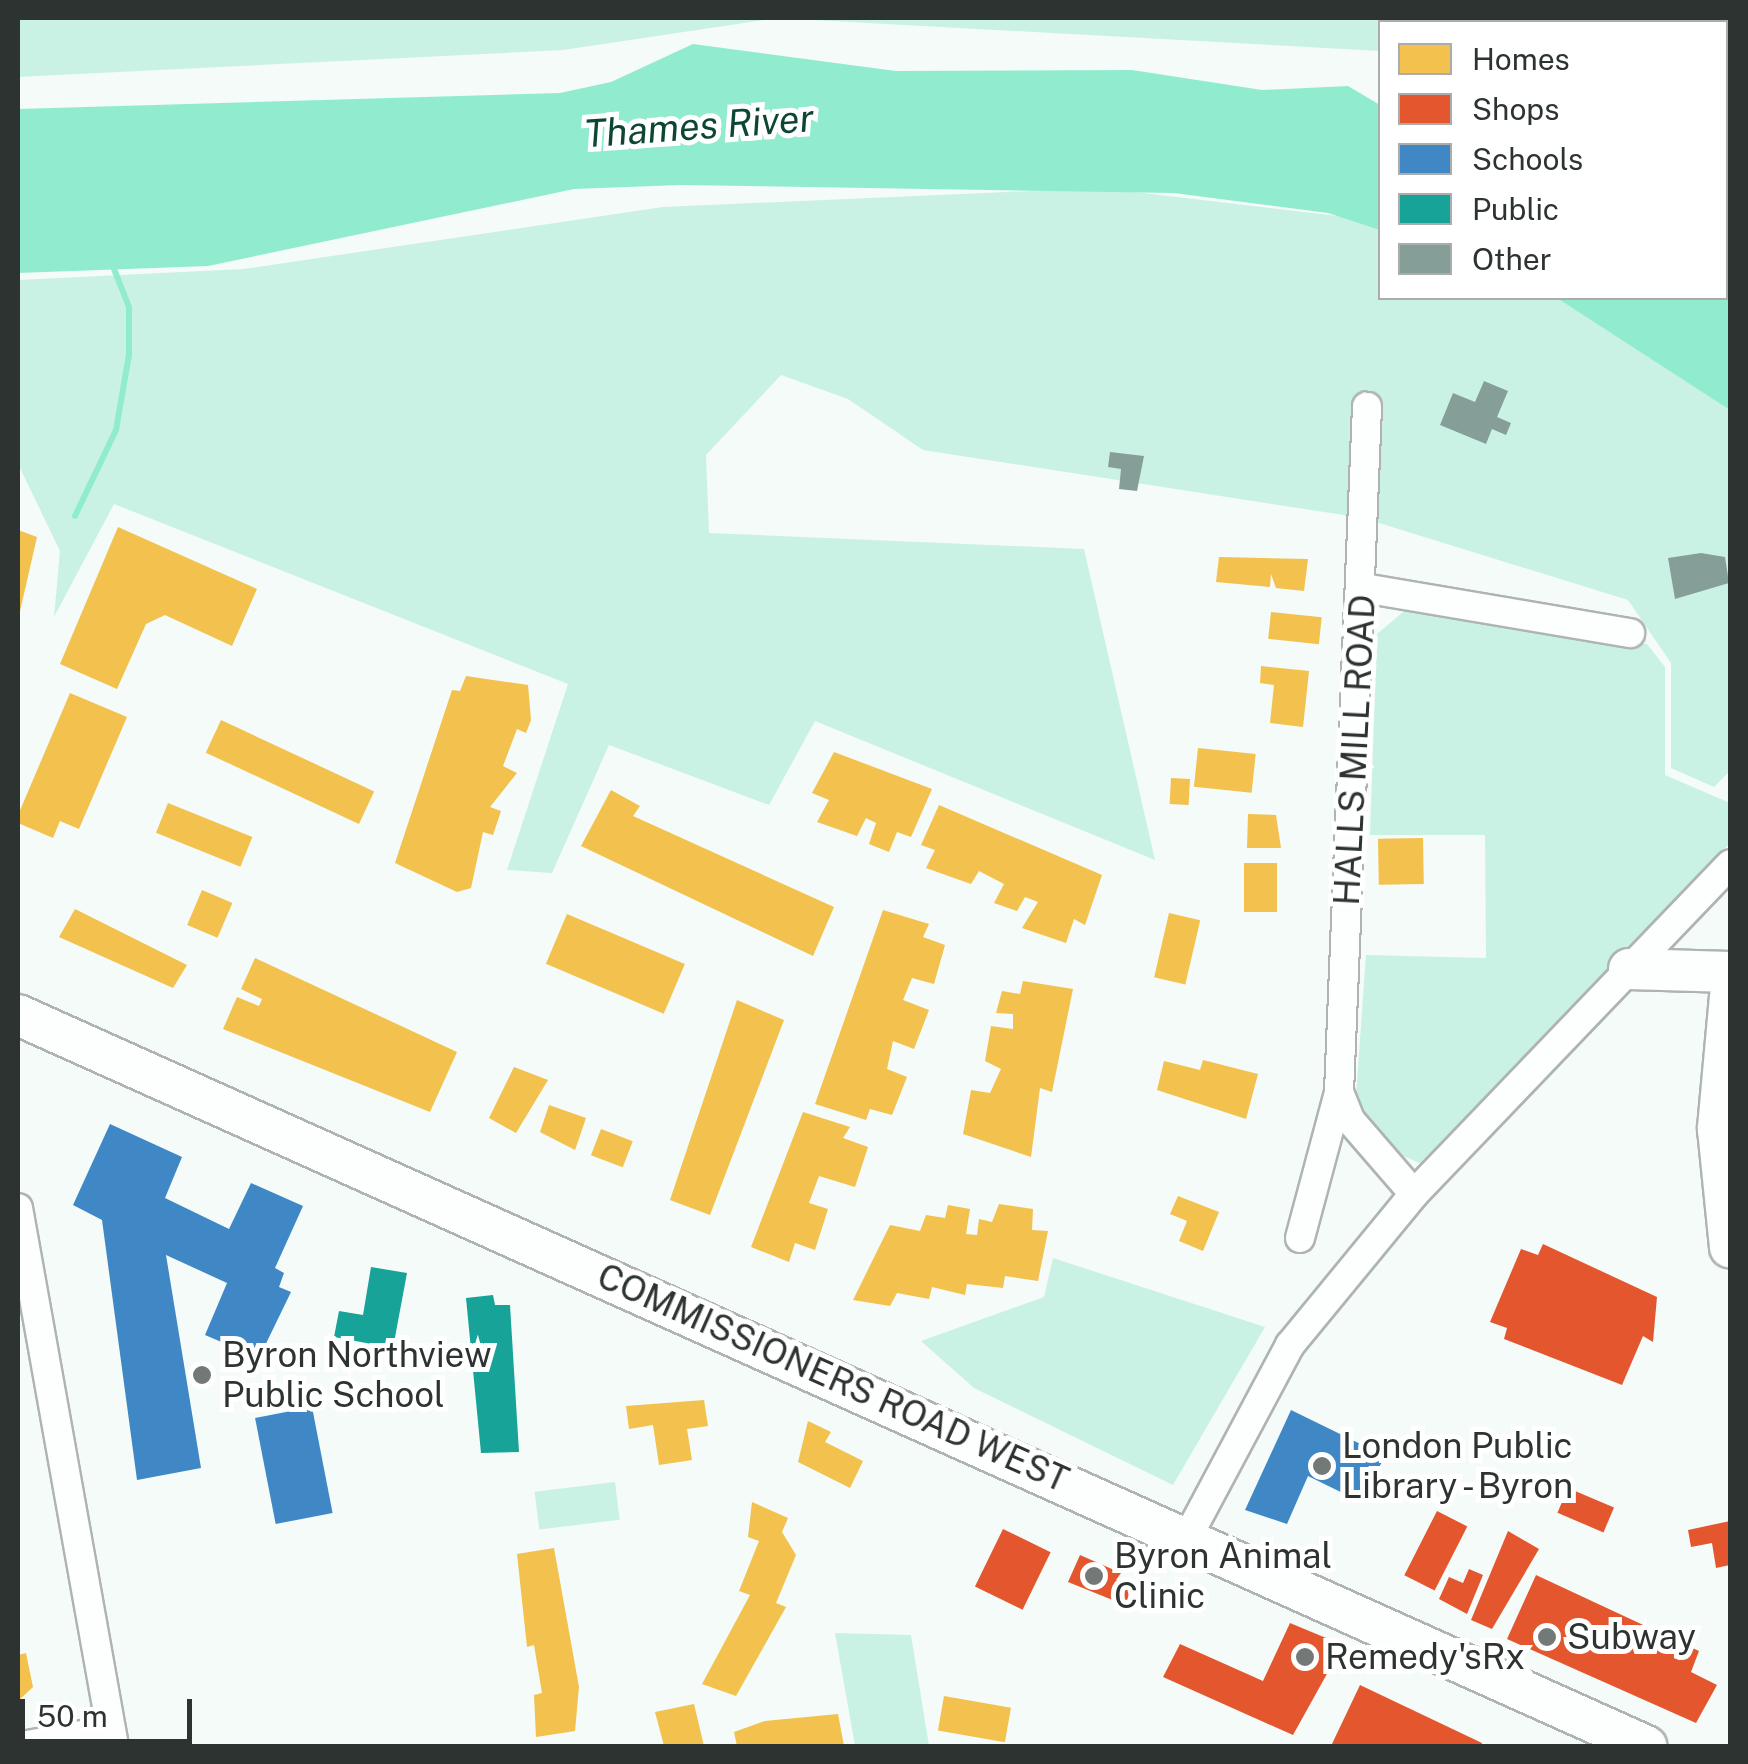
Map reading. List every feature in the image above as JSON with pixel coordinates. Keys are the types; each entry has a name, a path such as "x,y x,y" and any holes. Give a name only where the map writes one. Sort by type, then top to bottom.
{"main road":[{"path":"1629,968 1730,972"},
{"path":"1730,996 1718,1129 1730,1248"},
{"name":"COMMISSIONERS ROAD WEST","path":"18,1015 1646,1746"}],"street":[{"name":"HALLS MILL ROAD","path":"1300,1238 1339,1092 1363,588 1366,407"},
{"path":"1363,588 1630,633"},
{"path":"1187,1538 1290,1345 1414,1194 1730,864"},
{"path":"1339,1092 1352,1121 1414,1194"},
{"path":"18,1208 111,1738 22,1746"}],"shaded area":[{"path":"18,18 777,18 563,50 18,77"},
{"path":"777,18 1730,18 1730,161 1728,20 1378,20 1378,51"},
{"path":"1101,188 1378,221 1378,300 1593,300 1730,408 1730,771 1714,787 1671,768 1671,663 1628,600 1363,518 923,450 848,399 781,375 706,455 709,533 1084,549 1155,860 815,721 769,805 609,745 552,873 507,870 568,684 114,504 54,617 60,551 18,464 18,280 244,269 663,207"},
{"path":"1409,607 1647,644 1665,667 1665,775 1730,803 1730,843 1422,1164 1387,1149 1356,1096 1366,955 1486,958 1485,835 1370,835 1377,634"},
{"path":"1053,1258 1265,1327 1173,1485 974,1388 921,1341 1044,1297"},
{"path":"615,1482 620,1520 539,1530 535,1492"},
{"path":"835,1633 911,1635 929,1746 855,1746"}],"water":[{"name":"Thames River","path":"693,44 896,71 1132,70 1262,90 1348,86 1378,104 1378,229 1328,213 1174,193 680,185 574,189 208,266 18,273 18,109 560,93 611,82"},
{"path":"1728,193 1730,194 1730,410 1560,300 1728,300"}],"building: Homes":[{"path":"118,527 257,589 232,646 165,615 146,624 117,689 60,664"},
{"path":"18,530 37,537 18,620"},
{"path":"1219,557 1308,559 1304,591 1276,588 1271,574 1270,587 1216,582"},
{"path":"1271,612 1322,617 1319,644 1268,639"},
{"path":"1261,666 1309,671 1303,727 1270,723 1274,685 1260,683"},
{"path":"466,676 528,685 531,720 526,733 517,729 503,766 517,773 490,807 501,811 493,835 483,832 471,888 457,892 395,863 452,690 460,691"},
{"path":"70,693 127,717 79,829 60,821 53,838 18,823 18,815"},
{"path":"221,720 374,791 359,824 206,753"},
{"path":"1198,748 1256,754 1252,793 1194,787"},
{"path":"834,752 932,789 911,837 897,832 889,852 869,844 876,823 866,818 857,836 817,822 829,800 812,793"},
{"path":"1171,778 1190,779 1189,805 1170,804"},
{"path":"611,790 640,806 633,816 834,907 813,956 581,846"},
{"path":"168,803 252,837 240,867 156,833"},
{"path":"939,805 1102,875 1085,925 1074,919 1066,943 1022,928 1038,902 1025,897 1017,911 994,903 1004,884 979,871 971,884 926,868 935,850 921,845"},
{"path":"1248,814 1276,815 1281,848 1247,848"},
{"path":"1423,838 1424,884 1379,885 1378,839"},
{"path":"1244,863 1277,863 1277,912 1244,912"},
{"path":"202,890 232,903 218,938 187,925"},
{"path":"75,909 187,965 173,988 59,937"},
{"path":"883,910 929,924 923,937 945,945 934,984 912,978 903,1000 929,1010 914,1049 893,1041 887,1069 907,1077 892,1115 870,1109 866,1120 815,1104"},
{"path":"1169,913 1200,920 1185,985 1154,977"},
{"path":"567,914 685,964 664,1014 546,964"},
{"path":"255,958 457,1052 430,1112 223,1029 237,997 259,1006 262,999 241,989"},
{"path":"1023,981 1073,989 1052,1092 1040,1088 1031,1157 963,1134 971,1090 990,1093 1001,1069 985,1061 991,1026 1013,1029 1013,1014 996,1013 1002,991 1020,994"},
{"path":"737,1000 784,1020 710,1215 670,1200"},
{"path":"1203,1060 1258,1074 1246,1119 1157,1090 1164,1061 1200,1070"},
{"path":"514,1067 548,1080 516,1133 489,1118"},
{"path":"549,1105 586,1118 575,1150 540,1132"},
{"path":"803,1112 850,1127 843,1138 868,1147 855,1187 819,1176 809,1203 828,1209 815,1250 795,1243 789,1262 751,1247"},
{"path":"601,1129 633,1141 623,1167 591,1155"},
{"path":"1178,1196 1219,1212 1203,1251 1179,1241 1187,1221 1170,1214"},
{"path":"999,1204 1033,1209 1032,1230 1048,1231 1038,1281 1005,1276 1003,1288 967,1284 965,1295 932,1287 929,1299 897,1293 890,1306 853,1300 890,1225 920,1231 926,1215 945,1218 948,1205 970,1209 966,1234 977,1235 979,1219 992,1222"},
{"path":"704,1400 708,1426 687,1429 692,1460 659,1465 653,1425 629,1429 626,1406"},
{"path":"808,1421 831,1432 825,1442 863,1461 850,1488 798,1462"},
{"path":"752,1502 788,1518 782,1532 796,1555 776,1603 786,1607 736,1696 702,1684 750,1595 739,1591 759,1541 748,1537"},
{"path":"554,1548 579,1687 575,1731 536,1737 534,1695 542,1693 534,1645 527,1647 517,1554"},
{"path":"26,1653 33,1687 18,1701 18,1655"},
{"path":"944,1696 1011,1708 1005,1742 938,1730"},
{"path":"694,1704 704,1746 664,1746 655,1712"},
{"path":"838,1714 844,1746 737,1746 734,1732 765,1721"}],"building: Shops":[{"path":"1543,1244 1657,1297 1653,1342 1643,1336 1622,1385 1504,1339 1507,1328 1490,1322 1521,1249 1538,1255"},
{"path":"1568,1488 1614,1508 1603,1532 1557,1513"},
{"path":"1437,1511 1467,1526 1435,1591 1404,1575"},
{"path":"1730,1521 1730,1565 1716,1568 1712,1543 1691,1547 1688,1530"},
{"path":"1003,1529 1051,1552 1023,1610 975,1587"},
{"path":"1508,1531 1539,1549 1492,1629 1471,1620"},
{"name":"Byron Animal Clinic","path":"1080,1555 1121,1573 1116,1580 1133,1586 1125,1605 1068,1582"},
{"path":"1469,1569 1483,1575 1467,1614 1439,1599 1449,1577 1463,1583"},
{"path":"1536,1575 1699,1651 1691,1672 1717,1685 1696,1723 1507,1639"},
{"path":"1290,1623 1343,1645 1293,1735 1163,1677 1180,1644 1263,1681"},
{"path":"1360,1685 1482,1743 1481,1746 1331,1746"}],"building: Schools":[{"path":"110,1124 182,1157 165,1198 229,1229 251,1183 303,1206 275,1268 284,1273 279,1287 291,1292 259,1358 205,1335 227,1283 166,1255 201,1468 137,1480 102,1220 73,1205"},
{"path":"312,1407 333,1513 276,1524 255,1418"},
{"name":"London Public Library - Byron","path":"1291,1410 1385,1456 1361,1502 1308,1476 1287,1524 1245,1510"}],"building: Public":[{"path":"371,1267 407,1273 393,1348 334,1337 339,1311 363,1315"},
{"path":"493,1295 495,1305 510,1305 519,1452 481,1453 466,1298"}],"building: Other":[{"path":"1484,381 1508,391 1497,417 1511,423 1506,435 1492,429 1486,444 1440,425 1453,393 1475,402"},
{"path":"1110,452 1144,456 1137,491 1119,489 1121,469 1108,467"},
{"path":"1701,553 1725,557 1729,583 1675,599 1668,558"}],"waterway":[{"path":"75,516 116,430 129,355 129,307 114,269"}],"place":[{"name":"Byron Northview Public School","path":"202,1375"},
{"name":"London Public Library - Byron","path":"1322,1466"},
{"name":"Byron Animal Clinic","path":"1094,1576"},
{"name":"Subway","path":"1547,1637"},
{"name":"Remedy'sRx","path":"1305,1657"}]}
